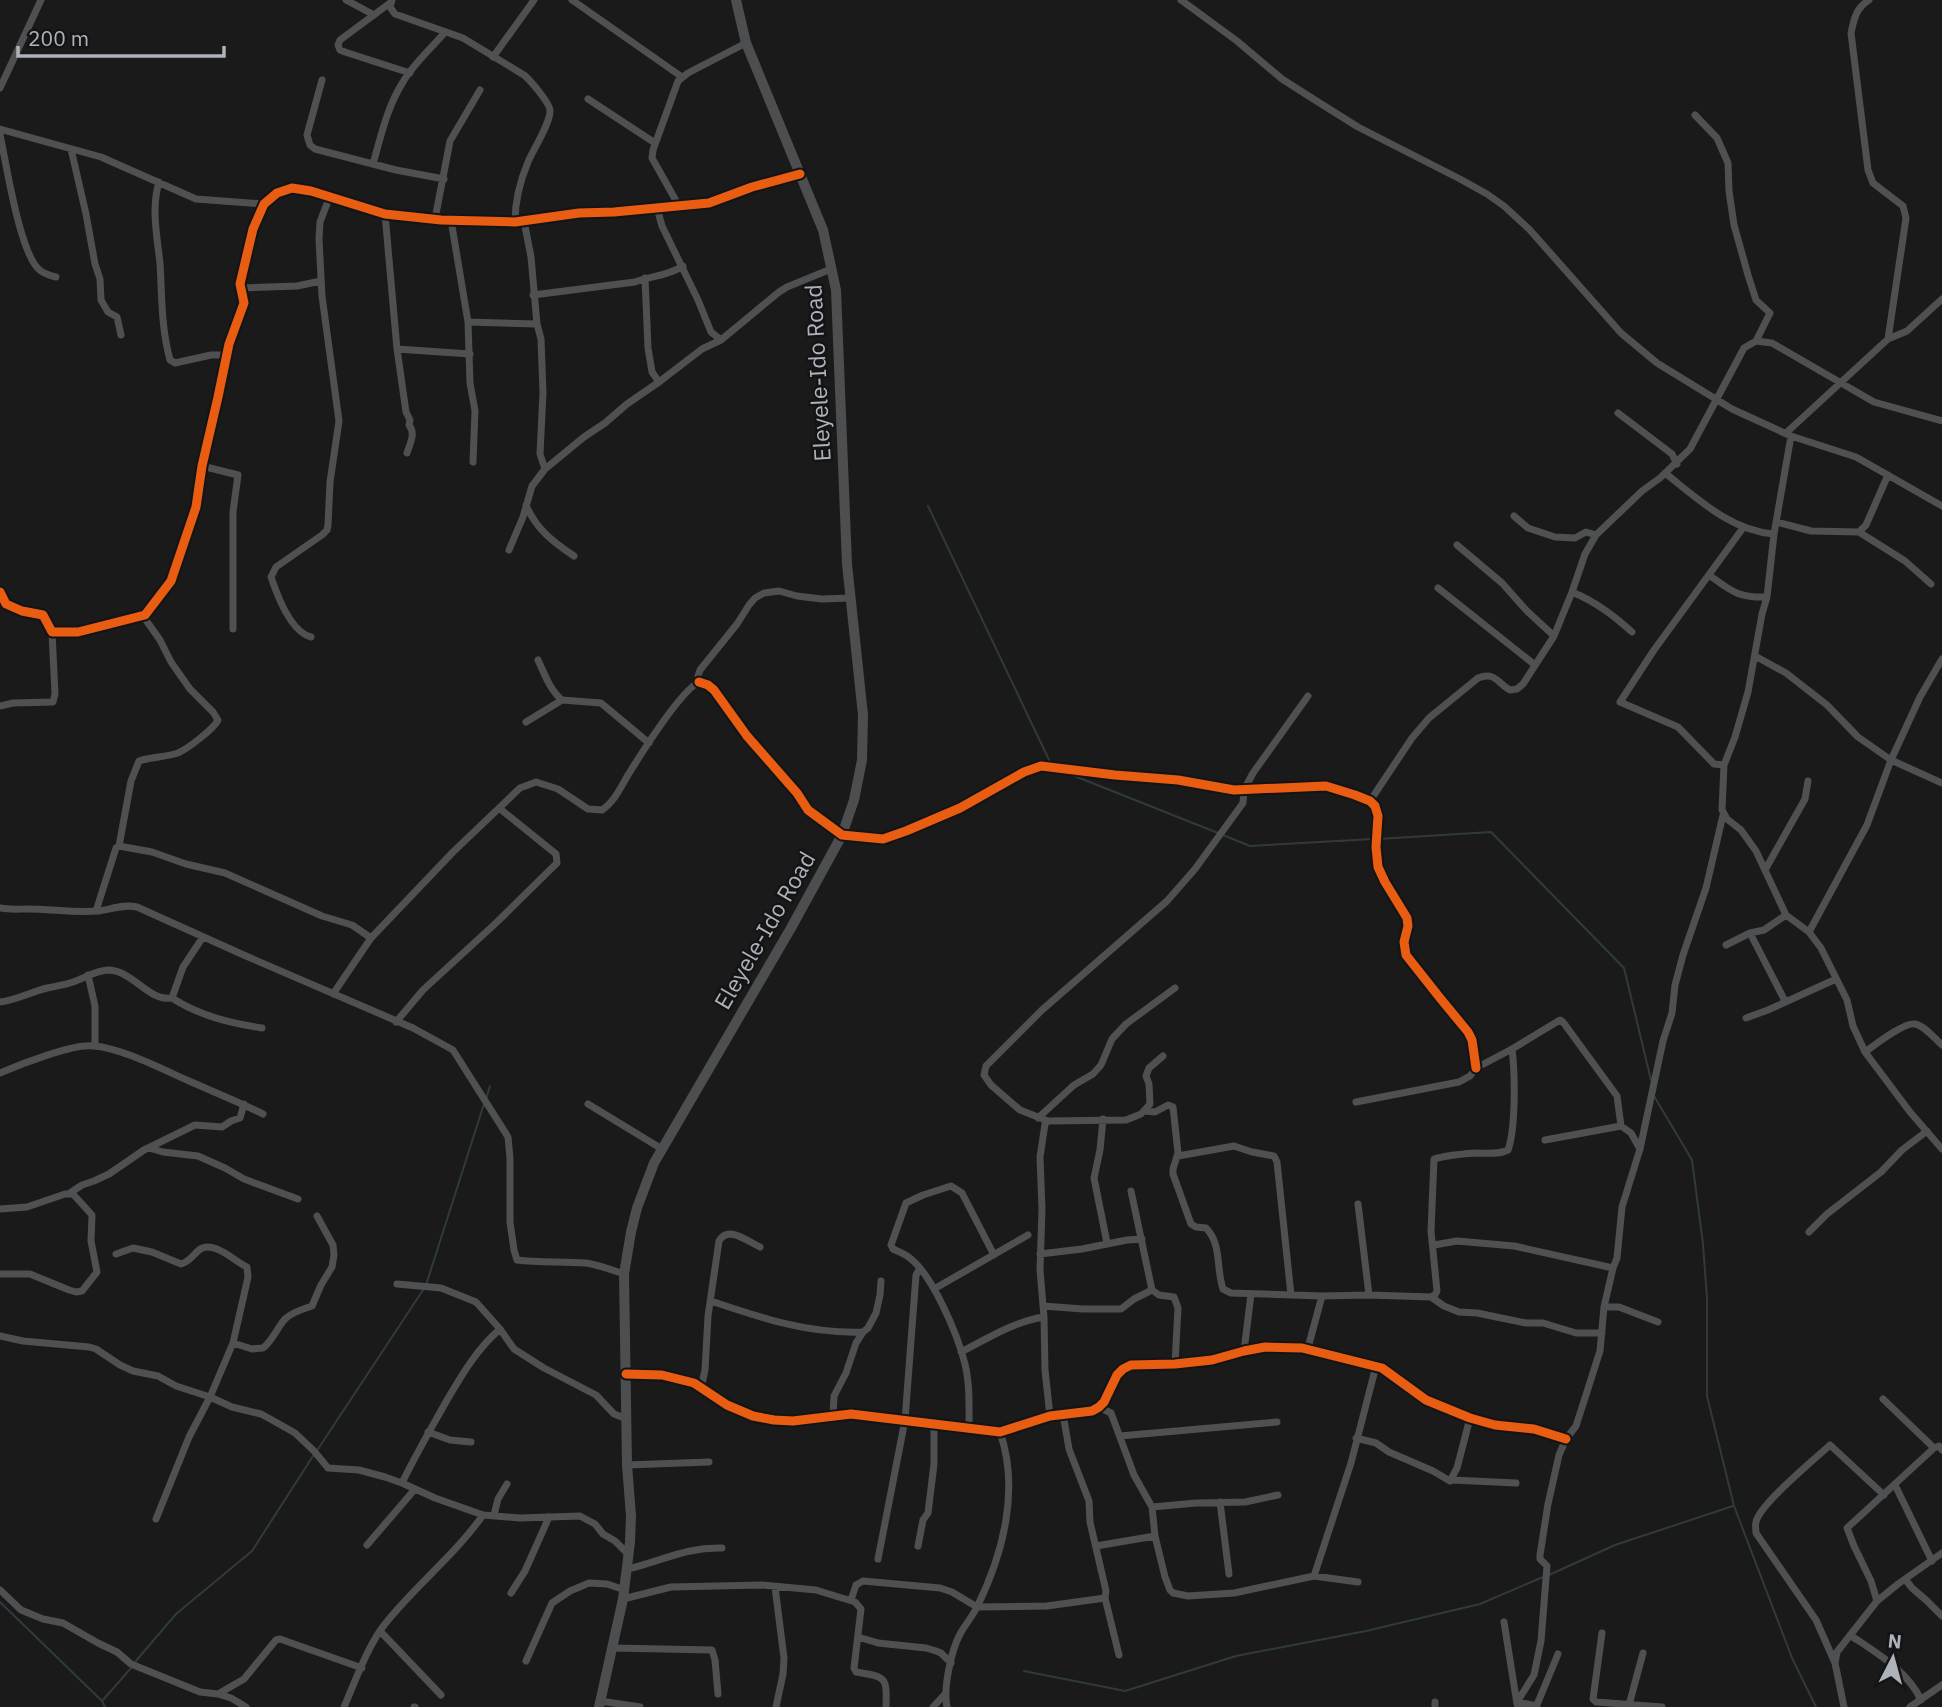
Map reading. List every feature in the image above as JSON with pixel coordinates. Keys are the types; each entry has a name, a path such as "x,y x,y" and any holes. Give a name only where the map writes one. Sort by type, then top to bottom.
{"main road":[{"name":"Eleyele-Ido Road","path":"599,1704 624,1595 629,1556 631,1517 627,1465 624,1274 637,1208 662,1149 842,835 859,780 863,735 847,564 836,290 823,230 746,43 736,0"}],"street":[{"path":"0,88 41,0"},
{"path":"346,0 374,15"},
{"path":"493,57 534,0"},
{"path":"572,0 682,77"},
{"path":"1181,0 1237,41 1282,79 1307,95 1370,134 1488,194 1504,206 1529,229 1603,314 1639,350 1657,363 1732,409 1789,434 1856,457 1942,506"},
{"path":"1869,0 1855,14 1851,33 1868,170 1872,183 1903,206 1906,218 1888,339"},
{"path":"391,1 340,40 339,48 410,73"},
{"path":"391,1 390,7 395,14 463,38 531,80 550,110 528,163 515,207 515,222"},
{"path":"373,164 390,107 410,73 446,32"},
{"path":"679,206 652,155 674,89 682,77 746,43"},
{"path":"322,80 307,135 310,145 326,153 444,179"},
{"path":"435,219 450,141 480,90"},
{"path":"588,99 655,143"},
{"path":"1370,801 1412,738 1429,718 1478,678 1493,677 1507,688 1517,689 1523,684 1554,636 1585,554 1596,535 1642,491 1677,464 1690,449 1744,348 1756,341 1770,313 1756,300 1734,225 1728,163 1717,138 1695,114"},
{"path":"0,128 115,162 201,200 264,205"},
{"path":"0,135 11,194 27,249 40,271 56,277"},
{"path":"71,149 100,279 100,300 108,312 117,317 121,335"},
{"path":"52,632 78,632 143,616 171,580 196,506 226,355 244,303 240,288 241,276 253,229 264,205 277,193 292,188 330,196 385,214 515,222 579,213 709,202 800,174"},
{"path":"159,181 155,200 161,310 170,360 175,363 211,355 226,355"},
{"path":"311,637 304,635 293,625 271,578 275,567 322,535 328,525 330,482 339,421 321,281 319,229 330,196"},
{"path":"657,208 662,226 683,266 711,332 721,340"},
{"path":"385,214 397,349 406,412 413,436 407,453"},
{"path":"451,220 468,322 470,383 475,411 473,462"},
{"path":"524,221 541,339 543,375 540,454 545,469"},
{"path":"533,295 635,282 673,272 683,266"},
{"path":"509,550 532,486 545,469 626,404 702,349 721,340 779,292 831,270"},
{"path":"645,278 648,348 652,372 659,382"},
{"path":"240,288 297,286 321,281"},
{"path":"1516,1704 1534,1675 1541,1641 1547,1566 1540,1559 1540,1555 1559,1454 1576,1426 1600,1352 1604,1307 1617,1258 1622,1207 1640,1149 1663,1041 1672,1013 1675,985 1706,888 1723,815 1724,765 1748,692 1767,597 1789,434 1888,339 1907,331 1942,299"},
{"path":"468,322 537,324"},
{"path":"1756,341 1772,343 1874,402 1942,421"},
{"path":"397,349 470,354"},
{"path":"1618,413 1672,454 1677,464"},
{"path":"202,466 238,475 233,512 233,629"},
{"path":"1665,474 1720,515 1743,528 1774,534"},
{"path":"1859,533 1866,525 1888,475"},
{"path":"526,505 534,523 554,543 575,556"},
{"path":"1514,516 1528,528 1555,537 1575,538 1586,532 1596,535"},
{"path":"1777,522 1811,531 1859,533 1905,561 1931,584"},
{"path":"1724,765 1714,764 1678,727 1620,702 1654,650 1743,528"},
{"path":"1457,545 1502,583 1554,636"},
{"path":"1709,575 1729,590 1746,598 1767,597"},
{"path":"1438,588 1535,665"},
{"path":"0,592 6,604 22,611 43,615 52,632 55,694 53,702 0,706"},
{"path":"699,682 700,670 755,598 764,593 779,592 822,599 850,598"},
{"path":"1572,592 1611,612 1632,632"},
{"path":"96,911 116,848 119,846 131,782 139,761 178,752 208,733 218,720 190,689 143,616"},
{"path":"1755,656 1786,673 1827,705 1858,737 1891,760 1942,783"},
{"path":"1809,932 1844,863 1867,825 1891,760 1920,697 1942,659"},
{"path":"538,660 548,682 562,700"},
{"path":"333,994 371,937 453,852 520,788 536,782 558,789 588,809 602,810 611,802 685,694 699,682"},
{"path":"699,682 714,690 747,736 797,793 808,810 842,835 883,839 960,808 1024,772 1041,766 1178,780 1244,790 1264,787 1336,787 1370,801 1376,806 1378,816 1378,867 1407,918 1404,942 1406,955 1468,1032 1472,1040 1476,1068"},
{"path":"1163,1056 1149,1068 1146,1076 1150,1104 1134,1118 1126,1119 1048,1121 1038,1118 1020,1111 991,1085 984,1075 986,1066 1042,1010 1167,901 1195,869 1240,808 1244,790 1253,773 1308,696"},
{"path":"526,722 562,700 603,704 649,743"},
{"path":"1765,870 1805,799 1808,781"},
{"path":"396,1022 423,990 557,863 556,854 499,808"},
{"path":"1723,815 1741,830 1756,851 1786,915 1809,932 1821,948 1847,1000 1853,1026 1865,1052 1942,1149"},
{"path":"119,846 152,852 225,873 322,916 352,925 371,937"},
{"path":"0,908 96,911 133,906 396,1022 453,1050 508,1137 510,1222 517,1260 584,1263 624,1274"},
{"path":"1726,946 1750,933 1764,930 1786,915"},
{"path":"1750,933 1785,1001"},
{"path":"172,998 183,967 203,937"},
{"path":"0,1002 71,983 107,970 126,975 153,993 167,999 172,998 222,1021 262,1028"},
{"path":"88,975 95,1006 95,1046"},
{"path":"1745,1018 1836,979"},
{"path":"1038,1118 1074,1085 1093,1074 1101,1065 1112,1039 1126,1024 1175,988"},
{"path":"1356,1102 1459,1082 1470,1076 1476,1068 1561,1020 1617,1096 1620,1126"},
{"path":"1865,1052 1906,1025 1915,1024 1942,1045"},
{"path":"0,1073 45,1057 95,1046 161,1069 263,1114"},
{"path":"1432,1297 1437,1291 1431,1231 1434,1159 1473,1153 1505,1152 1510,1146 1514,1074 1512,1049"},
{"path":"0,1209 27,1207 70,1193 195,1125 222,1127 240,1118 244,1104"},
{"path":"587,1104 662,1149"},
{"path":"1144,1111 1155,1112 1168,1105 1173,1107 1178,1156 1173,1168 1175,1179 1191,1224 1206,1228 1213,1235 1225,1291 1251,1294 1432,1297 1459,1312 1526,1323 1543,1323 1576,1334 1602,1333"},
{"path":"1103,1119 1094,1178 1107,1243"},
{"path":"1048,1121 1045,1124 1040,1157 1040,1254 1045,1370 1050,1416"},
{"path":"1545,1140 1620,1126 1631,1133 1640,1149"},
{"path":"1809,1232 1826,1214 1881,1172 1902,1150 1927,1131"},
{"path":"1178,1156 1234,1146 1274,1156 1277,1162 1291,1294"},
{"path":"149,1148 198,1156 244,1180 298,1199"},
{"path":"968,1429 969,1393 965,1365 941,1302 920,1268 906,1255 895,1251 891,1245 906,1203 951,1186 962,1193 994,1255"},
{"path":"1131,1191 1152,1290 1176,1300 1178,1308 1175,1364"},
{"path":"0,1273 30,1274 76,1292 82,1291 94,1278 98,1268 91,1241 93,1219 76,1196 70,1193"},
{"path":"1358,1204 1369,1295"},
{"path":"233,1343 252,1349 263,1348 286,1319 312,1306 332,1267 334,1255 333,1245 317,1216"},
{"path":"701,1388 719,1241 722,1236 732,1234 760,1247"},
{"path":"934,1289 1028,1235"},
{"path":"1040,1254 1142,1239"},
{"path":"1434,1245 1457,1241 1514,1246 1613,1268"},
{"path":"116,1254 133,1248 152,1252 181,1264 207,1246 247,1267 248,1277 233,1343 181,1455 156,1519"},
{"path":"878,1559 905,1420 916,1275 920,1268"},
{"path":"833,1416 834,1396 846,1373 856,1343 876,1314 881,1281"},
{"path":"397,1284 441,1288 476,1302 514,1349 550,1372 596,1395 614,1414 627,1419"},
{"path":"1043,1306 1121,1309 1152,1290"},
{"path":"1244,1351 1251,1294"},
{"path":"1302,1348 1309,1344 1322,1296"},
{"path":"711,1301 794,1326 819,1331 863,1332"},
{"path":"1604,1307 1619,1307 1658,1322"},
{"path":"961,1352 1001,1332 1044,1317"},
{"path":"402,1483 464,1370 485,1342 499,1329"},
{"path":"0,1336 23,1341 89,1347 133,1371 158,1376 176,1386 232,1407 261,1414 285,1426 307,1444 328,1468 359,1470 402,1483 483,1515 520,1518 572,1515 586,1518 629,1556"},
{"path":"626,1374 662,1375 694,1383 727,1405 759,1418 793,1421 851,1414 1000,1432 1050,1416 1091,1411 1099,1407 1117,1375 1131,1366 1212,1360 1265,1347 1302,1348 1376,1366 1426,1400 1470,1418 1495,1425 1534,1429 1566,1439"},
{"path":"1314,1576 1351,1463 1376,1366"},
{"path":"1877,1601 1847,1528 1939,1447 1883,1399"},
{"path":"1099,1407 1111,1413 1134,1475 1152,1507 1155,1536 1164,1577 1170,1590 1178,1595 1234,1593 1314,1576 1358,1582"},
{"path":"1063,1415 1069,1449 1089,1501 1090,1521 1119,1655"},
{"path":"1452,1480 1458,1468 1470,1418"},
{"path":"1119,1436 1277,1422"},
{"path":"918,1546 923,1520 928,1513 931,1489 934,1464 933,1424"},
{"path":"428,1432 450,1440 471,1441"},
{"path":"947,1707 946,1694 951,1663 959,1635 977,1607 1004,1537 1009,1470 1000,1432"},
{"path":"1356,1438 1376,1443 1448,1481 1516,1483"},
{"path":"1844,1707 1835,1663 1816,1620 1756,1533 1755,1523 1759,1514 1791,1479 1830,1445 1884,1494"},
{"path":"627,1465 709,1462"},
{"path":"494,1515 498,1499 507,1484"},
{"path":"1895,1485 1932,1561"},
{"path":"367,1545 415,1489"},
{"path":"1152,1507 1245,1502 1278,1495"},
{"path":"1220,1502 1229,1574"},
{"path":"344,1707 380,1630 471,1532 483,1515"},
{"path":"511,1593 525,1571 550,1517"},
{"path":"1096,1546 1155,1536"},
{"path":"628,1569 692,1549 722,1548"},
{"path":"1835,1663 1837,1653 1877,1601 1942,1553"},
{"path":"1905,1579 1942,1616"},
{"path":"851,1600 856,1584 863,1581 940,1588 977,1607 1047,1606 1105,1598"},
{"path":"526,1661 552,1603 589,1583 607,1584 624,1595 683,1586 762,1585 816,1590 851,1600 862,1609 854,1671 877,1675 884,1681 887,1687 886,1707"},
{"path":"775,1587 784,1658 776,1707"},
{"path":"0,1590 12,1603 27,1613 63,1623 117,1652 131,1664 200,1692 231,1698 246,1707"},
{"path":"1504,1622 1516,1704"},
{"path":"380,1630 441,1695"},
{"path":"1602,1633 1592,1699 1596,1702 1662,1707"},
{"path":"1850,1635 1878,1654 1912,1684 1921,1700"},
{"path":"858,1637 878,1643 926,1648 941,1653 951,1663"},
{"path":"218,1694 244,1679 276,1640 280,1639 362,1668"},
{"path":"612,1648 712,1650 718,1694"},
{"path":"1629,1705 1643,1653"},
{"path":"1516,1704 1536,1707 1558,1654"},
{"path":"1910,1707 1942,1685"},
{"path":"933,1707 946,1694"},
{"path":"599,1704 640,1707"}],"waterway":[{"path":"928,506 1051,764"},
{"path":"1067,773 1218,833"},
{"path":"1378,839 1491,832 1624,968 1651,1080"},
{"path":"1223,835 1250,846 1373,839"},
{"path":"486,1099 490,1086"},
{"path":"1654,1096 1692,1160 1707,1298 1707,1396 1734,1506 1792,1658 1816,1707"},
{"path":"426,1285 484,1104"},
{"path":"318,1449 423,1290"},
{"path":"135,1662 176,1614 252,1551 313,1456"},
{"path":"1549,1575 1615,1545 1733,1506"},
{"path":"1024,1671 1125,1691 1236,1656 1366,1631 1480,1604 1543,1577"},
{"path":"0,1602 102,1701 105,1707"},
{"path":"102,1701 132,1667"}],"cycle path":[{"path":"0,592 6,604 22,611 43,615 52,632 78,632 145,615 171,581 196,507 202,466 229,344 244,303 240,284 253,229 264,204 277,193 292,188 311,191 385,214 441,220 515,222 579,213 709,203 752,187 800,174"},
{"path":"699,682 714,690 747,736 797,793 808,810 842,835 883,839 960,808 1024,772 1041,766 1178,780 1234,790 1326,786 1370,801 1378,816 1378,867 1407,918 1404,942 1406,955 1468,1032 1472,1040 1476,1068"},
{"path":"626,1374 662,1375 694,1383 727,1405 753,1416 774,1420 793,1421 851,1414 1000,1432 1050,1416 1092,1411 1104,1402 1117,1375 1131,1365 1212,1360 1265,1347 1302,1348 1382,1368 1426,1400 1470,1418 1495,1425 1534,1429 1566,1439"}]}
